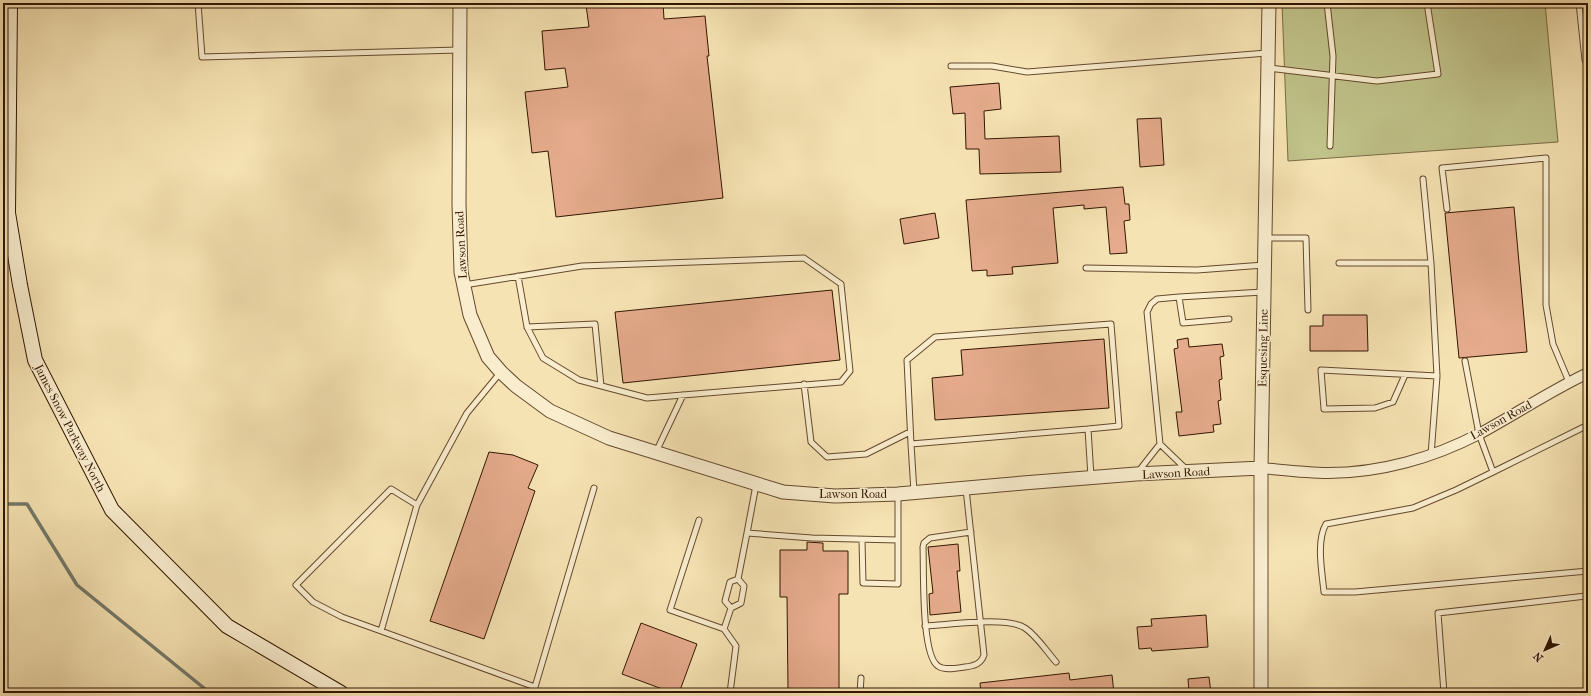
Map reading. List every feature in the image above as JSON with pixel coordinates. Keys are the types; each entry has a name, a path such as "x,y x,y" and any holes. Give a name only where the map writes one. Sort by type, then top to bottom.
{"main road":[{"name":"James Snow Parkway North","path":"10,3 8,214 35,360 112,510 227,626 341,693"}],"street":[{"name":"Lawson Road","path":"460,3 459,204 461,272 470,315 488,357 516,386 550,411 609,438 756,485 783,492 835,496 914,493 1136,474 1261,468 1327,473 1354,472 1389,467 1431,455 1478,434 1569,382 1588,373"},
{"name":"Esquesing Line","path":"1261,693 1261,468 1269,3"}],"lane":[{"path":"198,3 202,57 460,50"},
{"path":"1327,3 1333,56 1330,146"},
{"path":"1268,68 1377,81 1438,74 1427,3"},
{"path":"1579,3 1585,60 1588,65"},
{"path":"951,66 992,66 1027,72 1268,53"},
{"path":"1447,209 1442,168 1546,158 1546,305 1553,344 1569,382"},
{"path":"1423,179 1431,263 1437,376 1431,455"},
{"path":"1265,238 1306,238 1308,310"},
{"path":"464,285 518,276 582,266 804,258 841,284 850,371 841,382 647,398 579,380 543,358 527,327 518,276"},
{"path":"1339,263 1431,263"},
{"path":"1086,268 1198,270 1265,265"},
{"path":"1190,472 1160,444 1147,312 1151,304 1157,299 1264,292"},
{"path":"1179,297 1183,323 1229,319"},
{"path":"527,327 595,324 601,386"},
{"path":"910,444 1119,426 1111,324 935,337 906,360 910,444 914,493"},
{"path":"1465,361 1478,434 1493,472"},
{"path":"1404,375 1393,402 1375,408 1324,409 1321,370 1437,376"},
{"path":"381,631 417,505 467,413 501,372"},
{"path":"804,384 811,442 828,457 866,454 910,432"},
{"path":"656,453 684,395"},
{"path":"1588,425 1456,490 1413,508 1326,524 1322,531 1321,543 1324,592 1355,592 1588,571"},
{"path":"1088,428 1091,478"},
{"path":"1136,474 1160,444"},
{"path":"738,579 756,485"},
{"path":"417,505 391,489 296,585 313,602 342,617 535,687 594,488"},
{"path":"966,488 971,532 981,623 984,655 983,659 973,666 945,669 940,668 931,659 925,626 924,543 930,538 971,532"},
{"path":"862,540 863,584 898,584 898,494"},
{"path":"699,520 670,610 724,629 736,646 730,693"},
{"path":"747,533 812,538 898,540"},
{"path":"731,608 725,601 727,591 730,582 738,579"},
{"path":"724,629 731,608 741,603 744,586 738,579"},
{"path":"1444,693 1438,613 1586,596 1588,617"},
{"path":"925,626 1000,622 1015,623 1026,629 1056,662"},
{"path":"860,693 861,678"}],"green space":[{"path":"1282,3 1545,3 1558,142 1288,161"}],"building":[{"path":"610,3 663,3 664,19 705,16 709,56 707,56 723,198 556,217 548,151 532,153 525,92 568,87 565,68 545,70 542,31 589,27 586,5"},
{"path":"999,83 1001,109 984,111 985,139 1059,136 1061,172 980,174 979,149 966,149 965,113 953,114 950,87"},
{"path":"1161,118 1164,165 1140,167 1137,119"},
{"path":"1123,187 1125,204 1129,204 1130,220 1124,221 1127,253 1110,254 1106,207 1084,209 1084,205 1053,208 1058,263 1012,267 1013,274 987,276 987,270 972,271 966,200"},
{"path":"1514,207 1527,352 1459,358 1445,213"},
{"path":"935,213 939,238 904,244 900,219"},
{"path":"832,290 840,360 623,383 615,312"},
{"path":"1323,315 1367,315 1368,351 1310,351 1310,326 1323,326"},
{"path":"1188,338 1189,347 1222,344 1224,356 1220,357 1222,379 1219,380 1221,400 1218,401 1221,424 1213,425 1214,432 1179,436 1176,412 1182,412 1174,349 1178,348 1177,340"},
{"path":"1104,339 1109,408 935,420 932,378 963,375 961,350"},
{"path":"489,452 513,455 538,465 528,488 535,491 484,639 430,621"},
{"path":"807,542 823,543 823,551 848,551 848,594 839,594 839,690 788,690 787,597 780,597 780,550 807,550"},
{"path":"958,544 960,571 957,571 961,612 930,615 929,594 933,593 928,547"},
{"path":"1206,615 1208,647 1152,651 1151,648 1139,649 1137,627 1152,626 1151,619"},
{"path":"641,623 697,644 679,693 673,693 622,674"},
{"path":"1069,673 1070,680 1112,675 1114,693 981,693 980,683"},
{"path":"1209,677 1211,693 1189,693 1188,679"}],"waterway":[{"path":"3,504 27,504 77,585 210,693"}]}
